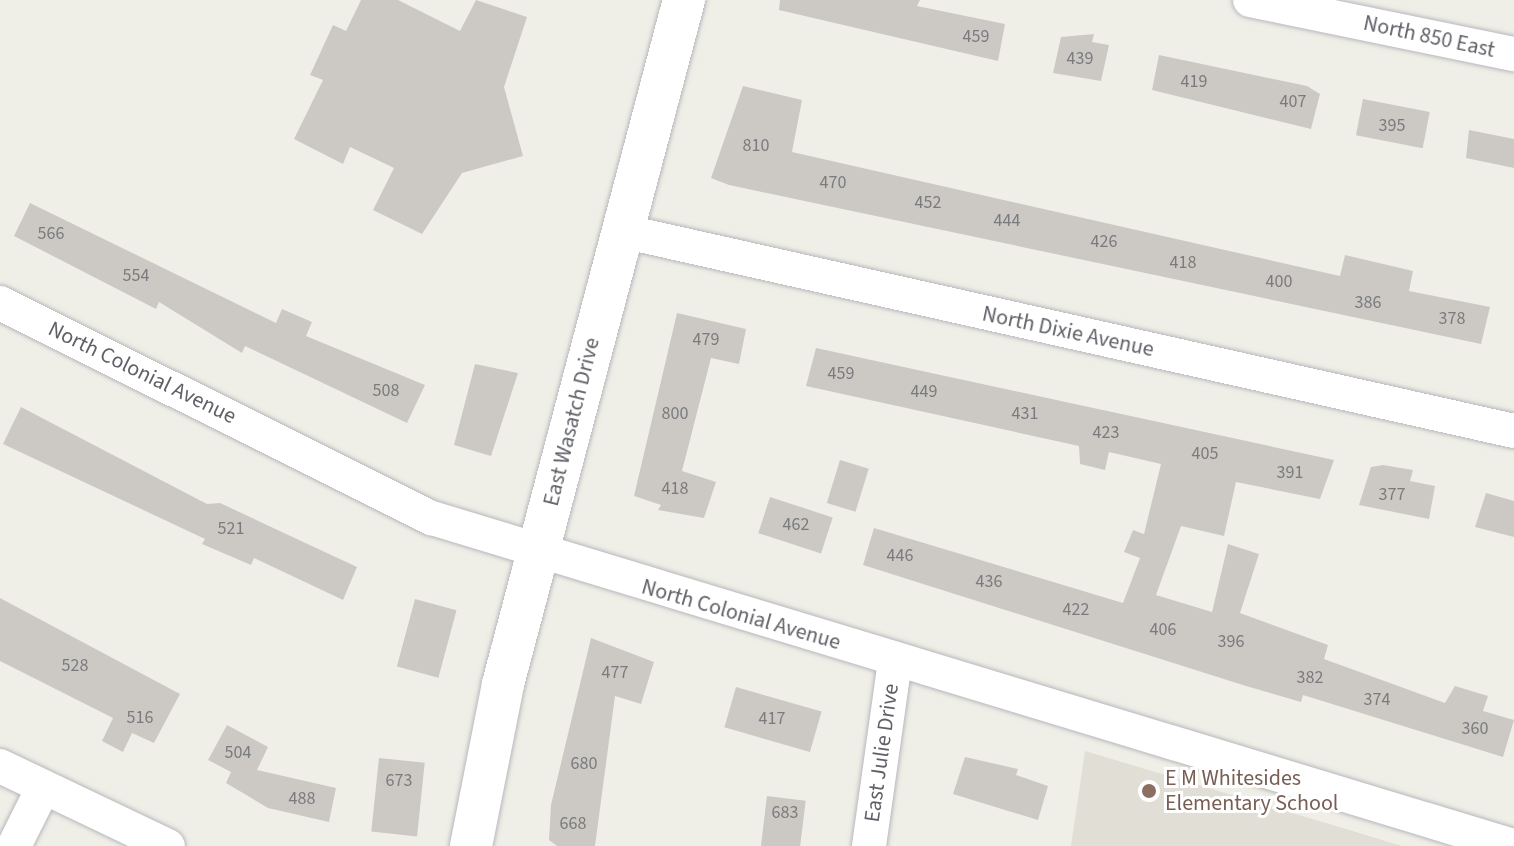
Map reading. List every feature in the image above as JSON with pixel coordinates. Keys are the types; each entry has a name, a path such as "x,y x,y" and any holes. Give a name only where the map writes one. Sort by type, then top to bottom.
{"street":[{"name":"East Wasatch Drive","path":"471,846 494,718 684,0"},
{"name":"North 850 East","path":"1250,0 1514,54"},
{"name":"North Dixie Avenue","path":"622,231 1514,431"},
{"name":"North Colonial Avenue","path":"0,303 432,518 538,555 1513,846"},
{"name":"East Julie Drive","path":"869,846 895,660"},
{"path":"0,766 168,846"},
{"path":"14,846 43,788"}],"shaded area":[{"name":"E M Whitesides Elementary School","path":"1085,751 1356,832 1402,846 1071,846"}],"building":[{"path":"361,0 398,0 460,31 476,0 527,17 504,87 523,156 462,173 422,234 373,210 394,168 350,147 343,164 294,139 323,80 310,75 333,25 346,31"},
{"path":"780,0 920,0 917,6 1005,24 998,61 779,10"},
{"path":"1094,34 1092,42 1109,45 1101,81 1053,73 1061,37"},
{"path":"1159,55 1307,86 1320,94 1311,129 1152,90"},
{"path":"743,86 802,100 792,152 1340,276 1345,255 1413,271 1409,291 1490,307 1481,344 729,185 711,178"},
{"path":"1363,99 1430,112 1423,148 1356,135"},
{"path":"1469,130 1514,139 1514,168 1466,158"},
{"path":"30,203 276,323 282,309 312,322 306,336 425,385 407,423 245,346 242,353 159,302 156,309 14,236"},
{"path":"677,313 746,329 739,364 711,358 682,471 716,482 704,518 658,510 661,505 634,496"},
{"path":"816,348 1334,460 1320,499 1236,482 1224,536 1181,526 1156,595 1212,612 1228,544 1259,554 1240,613 1328,645 1324,659 1445,703 1455,686 1488,696 1483,711 1514,720 1503,757 1303,695 1301,702 1246,686 863,565 874,528 1123,603 1140,558 1124,552 1133,530 1144,534 1161,464 1109,452 1105,470 1080,464 1079,446 806,386"},
{"path":"475,364 518,373 491,456 454,445"},
{"path":"21,407 207,504 220,503 357,567 343,600 254,558 251,565 202,544 205,539 3,444"},
{"path":"840,460 869,469 856,512 827,503"},
{"path":"1383,465 1413,470 1410,481 1435,486 1429,519 1359,505 1371,467"},
{"path":"1486,493 1514,501 1514,537 1475,527"},
{"path":"770,497 833,517 821,554 758,533"},
{"path":"0,598 180,694 154,743 132,733 123,752 102,741 113,718 0,661"},
{"path":"415,599 457,610 438,678 397,667"},
{"path":"591,638 654,662 641,704 615,696 595,846 557,846 549,840 551,805"},
{"path":"736,687 822,712 810,752 724,727"},
{"path":"227,725 268,747 257,770 336,788 329,822 268,808 226,783 231,772 208,760"},
{"path":"965,757 1018,769 1016,775 1048,786 1038,820 953,794"},
{"path":"379,758 425,763 417,836 371,832"},
{"path":"767,796 806,801 800,846 761,846"}],"place":[{"name":"E M Whitesides Elementary School","path":"1149,791"}]}
